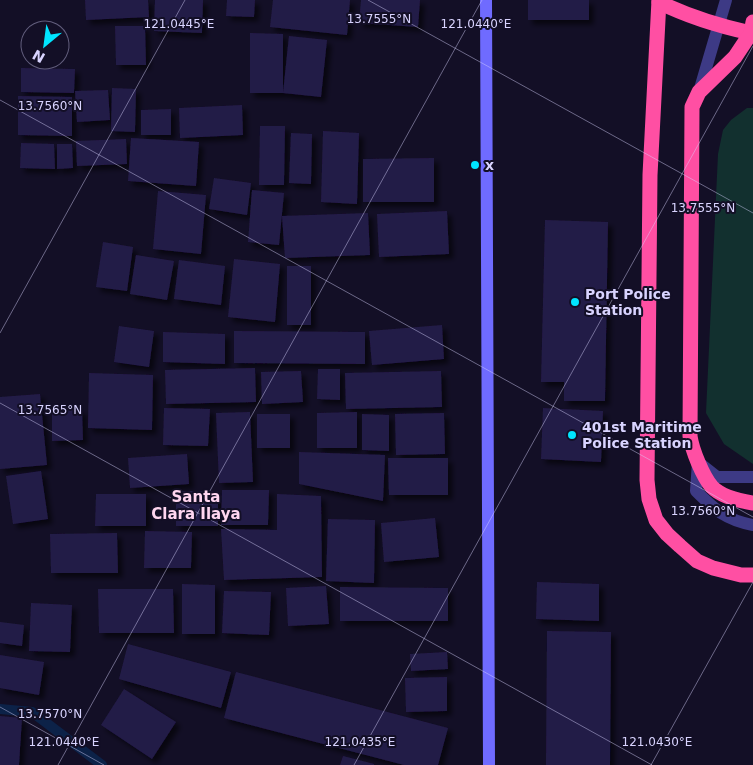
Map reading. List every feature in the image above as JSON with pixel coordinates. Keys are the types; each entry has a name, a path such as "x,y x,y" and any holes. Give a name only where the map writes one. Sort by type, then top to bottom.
{"highway":[{"path":"753,503 734,500 712,487 691,446 690,422 692,107 699,92 735,56 752,29 718,25 681,13 659,1 650,175 647,480 649,499 656,520 667,534 697,561 713,568 753,575"}],"main road":[{"path":"486,0 489,765"}],"street":[{"path":"699,92 726,0"},
{"path":"698,462 717,477 753,477"},
{"path":"698,462 696,491 715,509 735,521 753,525"}],"green space":[{"path":"747,108 753,108 753,464 724,444 706,413 718,154 723,130 731,120"}],"building":[{"path":"85,0 148,0 149,17 86,20"},
{"path":"155,0 203,0 202,33 154,31"},
{"path":"227,0 255,0 254,17 226,16"},
{"path":"273,0 350,0 347,35 270,27"},
{"path":"361,0 420,0 418,27 359,23"},
{"path":"528,0 589,0 589,20 528,20"},
{"path":"115,26 145,26 146,65 116,65"},
{"path":"250,33 283,34 283,93 250,93"},
{"path":"289,36 327,40 321,97 283,93"},
{"path":"75,69 74,93 21,92 21,70"},
{"path":"112,88 136,89 135,132 111,131"},
{"path":"108,90 110,120 77,122 75,91"},
{"path":"18,96 72,97 72,136 18,135"},
{"path":"242,105 243,135 180,138 179,108"},
{"path":"171,109 171,135 141,135 141,110"},
{"path":"260,126 285,126 284,185 259,185"},
{"path":"323,131 359,133 357,204 321,202"},
{"path":"291,133 312,134 311,184 289,183"},
{"path":"131,138 199,142 196,186 128,181"},
{"path":"126,139 127,164 77,166 76,141"},
{"path":"21,143 54,144 55,169 20,168"},
{"path":"57,144 72,144 73,168 57,169"},
{"path":"434,158 434,202 363,202 363,159"},
{"path":"214,178 251,183 247,215 209,209"},
{"path":"252,190 284,193 279,245 248,242"},
{"path":"158,191 206,195 201,254 153,249"},
{"path":"447,211 449,254 379,257 377,214"},
{"path":"368,213 370,255 285,258 282,216"},
{"name":"Port Police Station","path":"545,220 608,222 605,401 564,401 564,382 541,382"},
{"path":"103,242 133,247 127,291 96,287"},
{"path":"136,255 174,261 167,300 130,294"},
{"path":"234,259 280,264 275,322 228,317"},
{"path":"179,260 225,266 221,305 174,299"},
{"path":"287,266 311,266 311,325 287,325"},
{"path":"442,325 444,359 372,365 369,331"},
{"path":"119,326 154,331 149,367 114,362"},
{"path":"234,331 365,332 365,364 234,363"},
{"path":"163,332 225,334 225,364 163,362"},
{"path":"255,368 256,402 166,404 165,370"},
{"path":"318,369 340,369 340,400 317,399"},
{"path":"301,371 303,402 262,404 261,372"},
{"path":"441,371 442,407 346,409 345,373"},
{"path":"89,373 153,375 152,430 88,428"},
{"path":"40,394 47,465 0,469 0,397"},
{"path":"164,408 210,409 208,446 163,445"},
{"name":"401st Maritime Police Station","path":"543,408 603,411 601,462 541,459"},
{"path":"52,410 82,410 83,440 52,441"},
{"path":"250,412 253,482 219,483 216,413"},
{"path":"357,412 357,448 317,448 317,413"},
{"path":"444,413 445,454 396,455 395,414"},
{"path":"257,414 290,414 290,448 257,448"},
{"path":"362,414 389,415 389,451 362,450"},
{"path":"299,452 385,455 383,501 299,484"},
{"path":"187,454 189,484 130,488 128,458"},
{"path":"388,458 448,458 448,495 389,495"},
{"path":"41,471 48,519 13,524 6,476"},
{"path":"222,490 269,490 268,525 221,525"},
{"path":"176,491 218,491 218,526 176,526"},
{"path":"96,494 146,494 146,526 95,526"},
{"path":"277,494 321,496 322,577 224,580 221,529 277,530"},
{"path":"435,518 439,557 384,562 381,523"},
{"path":"328,519 375,520 374,583 326,581"},
{"path":"145,531 192,532 191,568 144,568"},
{"path":"117,533 118,573 51,573 50,534"},
{"path":"537,582 599,584 599,621 536,619"},
{"path":"182,584 215,585 215,634 182,634"},
{"path":"326,586 329,624 288,626 286,588"},
{"path":"340,587 448,588 448,621 340,621"},
{"path":"98,589 173,589 174,633 99,633"},
{"path":"224,591 271,592 269,635 222,633"},
{"path":"31,603 72,605 70,652 29,651"},
{"path":"0,622 24,625 22,646 0,643"},
{"path":"547,631 611,632 610,765 546,765"},
{"path":"128,644 231,672 221,708 119,679"},
{"path":"447,652 448,669 411,671 410,654"},
{"path":"0,655 44,662 39,695 0,688"},
{"path":"236,672 448,728 438,765 404,765 224,718"},
{"path":"447,677 447,711 406,712 405,678"},
{"path":"124,689 176,722 152,759 101,725"},
{"path":"0,716 22,718 19,765 0,765"},
{"path":"343,756 374,764 374,765 340,765"}],"waterway":[{"path":"0,709 32,712 102,765"}],"place":[{"name":"x","path":"475,165"},
{"name":"Port Police Station","path":"575,302"},
{"name":"401st Maritime Police Station","path":"572,435"}],"district":[{"name":"Santa Clara Ilaya","path":"196,506"}]}
